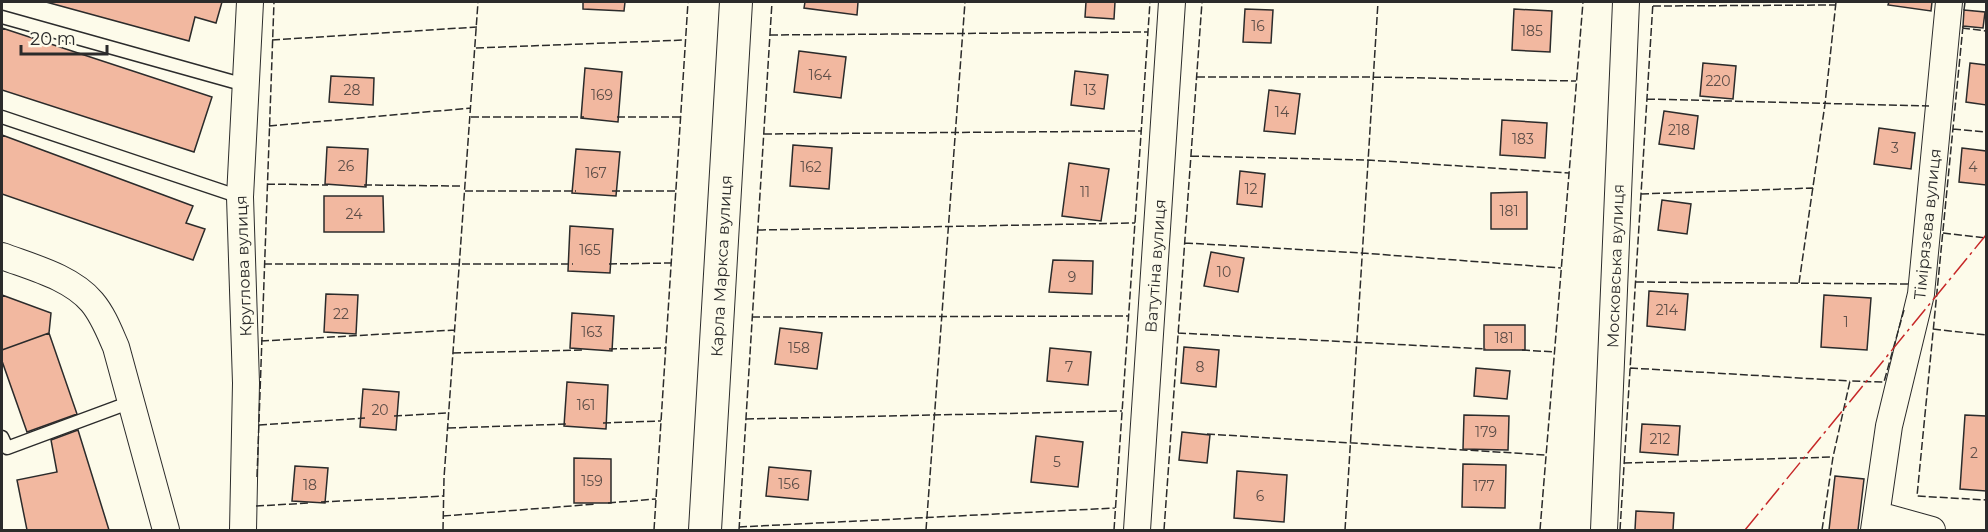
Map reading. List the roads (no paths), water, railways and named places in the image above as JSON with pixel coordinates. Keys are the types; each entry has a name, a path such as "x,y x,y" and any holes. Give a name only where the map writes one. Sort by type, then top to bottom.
{"street":[{"name":"Круглова вулиця","path":"243,531 246,383 240,197 250,2"},
{"name":"Карла Маркса вулиця","path":"705,531 736,2"},
{"name":"Ватутіна вулиця","path":"1137,531 1172,2"},
{"name":"Московська вулиця","path":"1604,531 1626,2"},
{"name":"Тімірязєва вулиця","path":"1876,523 1889,426 1921,294 1949,2"},
{"path":"2,256 70,284 91,301 106,322 116,347 166,531"},
{"path":"1876,523 1932,531"}],"lane":[{"path":"2,17 245,85"},
{"path":"2,117 240,197"},
{"path":"2,437 7,448 131,402"}]}
